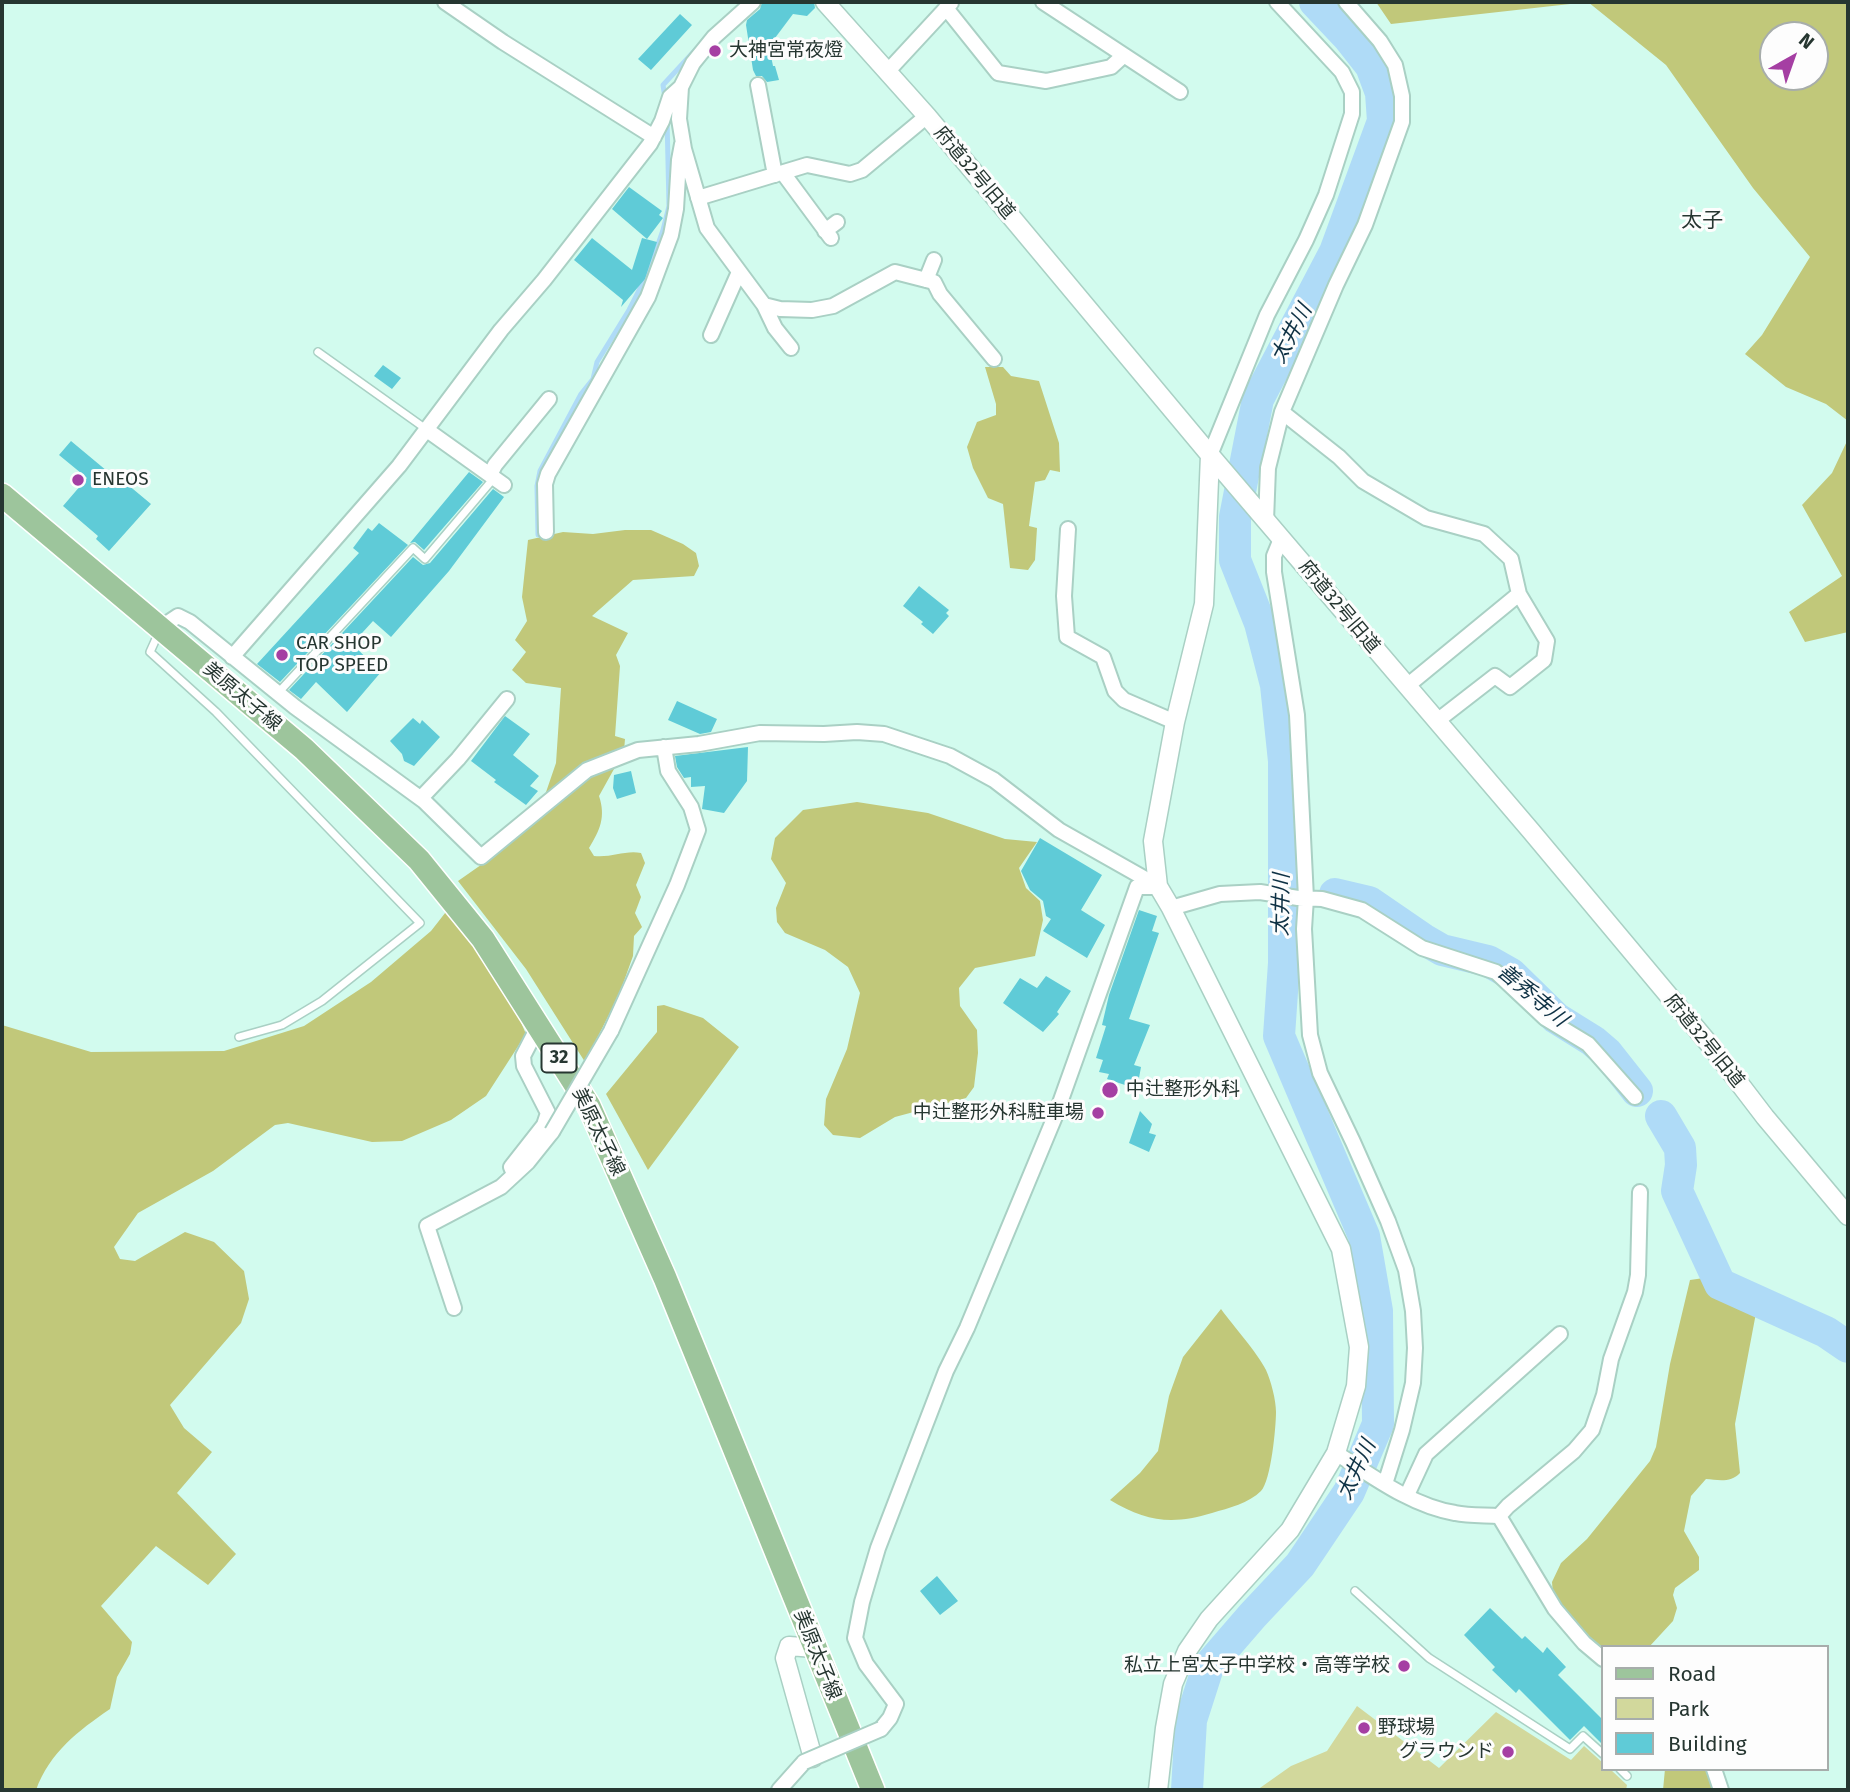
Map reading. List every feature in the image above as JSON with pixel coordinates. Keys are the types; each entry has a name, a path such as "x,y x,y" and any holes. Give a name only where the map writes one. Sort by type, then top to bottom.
{"main road":[{"name":"美原太子線","path":"2,495 304,749 419,860 483,939 589,1106 649,1241 873,1790"}],"street":[{"path":"445,2 654,137"},
{"path":"232,657 360,512 427,430 501,330 544,280 654,137 670,97 681,87 693,63 714,37 753,2"},
{"name":"府道32号旧道","path":"825,2 927,116 1222,470 1437,721 1701,1035 1848,1216"},
{"path":"1043,2 1180,92"},
{"path":"1158,1790 1173,1684 1187,1651 1209,1619 1290,1530 1340,1455 1356,1386 1359,1347 1341,1249 1171,908 1157,886 1153,841 1175,722 1204,604 1210,455 1267,315 1326,195 1352,114 1352,92 1342,72 1277,2"},
{"path":"1263,517 1268,468 1282,412 1365,225 1402,122 1402,96 1395,65 1380,41 1346,2"},
{"path":"888,71 949,5 998,73 1046,81 1111,67 1123,56"},
{"path":"758,85 779,174 831,231"},
{"path":"681,87 679,119 707,228 764,305 775,328 791,348"},
{"path":"698,198 807,166 850,174 862,170 927,116"},
{"path":"546,532 545,484 548,474 648,297 671,235 676,209 678,160 683,140"},
{"path":"926,280 934,260"},
{"path":"711,335 739,272"},
{"path":"764,305 780,309 813,310 833,306 895,272 934,282 940,294 994,359"},
{"path":"496,480 495,466 549,399"},
{"path":"1282,412 1339,457 1363,481 1426,518 1484,534 1511,559 1520,594 1547,641 1544,660 1510,687 1494,676 1437,721"},
{"path":"427,430 496,480"},
{"path":"1068,529 1064,596 1067,637 1102,657 1115,691 1124,700 1175,722"},
{"path":"1281,538 1274,556 1274,572 1297,715 1302,898 1310,1035 1320,1073 1381,1205 1406,1270 1413,1311 1415,1348 1412,1383 1402,1430 1383,1483"},
{"path":"1407,686 1520,594"},
{"path":"160,628 178,615 190,622 278,693 421,799 481,857 587,770 638,750 699,744 760,733 857,732 884,734 950,756 995,779 1059,830 1157,886"},
{"path":"421,799 458,760 507,699"},
{"path":"453,1308 427,1226 501,1187 552,1132 611,1031 677,886 698,831 691,807 668,771 664,747"},
{"path":"779,1790 809,1760 881,1729 896,1704 866,1664 855,1638 862,1602 878,1548 946,1371 967,1328 1056,1114 1137,887 1157,886"},
{"path":"1171,908 1220,894 1261,892 1322,899 1362,910 1422,948 1496,972 1545,1018 1588,1044 1634,1097"},
{"path":"514,1175 511,1167 544,1125 548,1113 524,1066 523,1056 539,1025"},
{"path":"1340,1455 1407,1495 1454,1513 1499,1516 1574,1451 1592,1430 1604,1395 1611,1359 1635,1292 1638,1275 1640,1192"},
{"path":"1407,1495 1426,1454 1560,1334"},
{"path":"1499,1516 1555,1609 1584,1643 1602,1658"},
{"path":"809,1760 785,1658 789,1646 814,1648"},
{"path":"1715,1771 1721,1790"}],"lane":[{"path":"318,352 427,430"},
{"path":"278,693 413,548 425,559 496,480"},
{"path":"160,628 150,652 216,712 420,923 322,1001 282,1025 239,1037"},
{"path":"1355,1591 1429,1658 1570,1749 1583,1736 1602,1753"},
{"path":"1622,1771 1627,1776"}],"green space":[{"path":"1376,2 1588,2 1391,24"},
{"path":"1588,2 1848,2 1848,421 1826,404 1786,387 1745,354 1762,335 1810,257 1753,188 1666,65"},
{"path":"985,367 1003,367 1011,376 1039,381 1059,443 1060,472 1050,470 1045,480 1035,482 1029,526 1037,528 1035,560 1028,570 1010,568 1003,504 988,498 973,468 967,447 977,422 996,415 996,404"},
{"path":"1848,439 1848,632 1805,642 1789,612 1842,576 1802,505 1832,473"},
{"path":"651,530 683,544 696,553 699,566 694,576 633,580 592,616 628,633 616,655 620,666 615,736 625,739 624,751 599,796 601,823 589,848 594,856 641,853 645,863 636,885 641,897 635,913 642,927 634,936 633,956 619,995 585,1062 526,969 458,881 488,860 544,798 556,763 561,688 526,683 512,670 526,652 515,640 527,621 522,597 528,540 563,532 593,534"},
{"path":"857,802 928,813 1005,839 1037,842 1019,868 1026,888 1040,901 1043,920 1035,956 975,968 959,988 960,1006 977,1030 978,1053 974,1087 966,1098 895,1117 860,1138 833,1135 824,1125 826,1099 847,1049 860,993 848,967 825,950 785,933 777,922 776,908 786,883 771,859 775,838 803,810"},
{"path":"449,908 504,983 526,1034 486,1096 451,1120 402,1141 372,1142 288,1123 275,1125 213,1171 138,1213 114,1247 120,1259 135,1261 185,1232 214,1242 244,1271 249,1299 241,1323 170,1405 184,1428 212,1452 177,1493 236,1554 208,1585 156,1546 101,1606 132,1642 130,1654 117,1677 110,1709 76,1734 57,1753 36,1790 2,1790 2,1025 91,1052 224,1051 304,1026 371,982 431,931"},
{"path":"664,1005 703,1018 739,1047 648,1170 606,1094 657,1032 657,1006"},
{"path":"1704,1278 1735,1294 1756,1313 1735,1424 1740,1473 1728,1480 1706,1479 1691,1496 1684,1531 1699,1557 1699,1570 1675,1588 1673,1595 1677,1608 1673,1621 1651,1645 1602,1645 1602,1657 1553,1595 1552,1582 1561,1563 1587,1539 1650,1461 1656,1447 1670,1364 1690,1280"},
{"path":"1221,1309 1262,1363 1273,1391 1276,1407 1275,1429 1265,1485 1251,1499 1198,1517 1172,1520 1136,1513 1110,1500 1140,1473 1158,1451 1169,1396 1183,1357"},
{"path":"1357,1706 1439,1768 1496,1712 1571,1760 1584,1746 1602,1762 1602,1771 1612,1771 1627,1785 1626,1790 1257,1790 1291,1766 1327,1751"},
{"path":"1665,1771 1712,1771 1718,1790 1663,1790"}],"building":[{"path":"762,2 814,2 815,8 807,16 793,14 769,46 779,80 767,82 762,76 756,76 753,70 746,25 747,20 760,9"},
{"path":"680,14 692,25 651,70 638,59"},
{"path":"629,187 662,211 659,215 663,218 647,239 612,209"},
{"path":"592,238 632,270 642,238 657,242 645,279 621,307 623,300 574,260"},
{"path":"383,365 401,378 392,389 374,376"},
{"path":"71,441 151,504 109,551 96,539 98,536 63,506 87,478 59,455"},
{"path":"469,472 483,482 424,550 415,542 410,543"},
{"path":"493,489 504,497 449,571 391,637 373,621 352,644 381,672 347,712 316,682 301,699 289,690 413,557 423,565 430,563"},
{"path":"379,523 408,545 280,682 257,664 359,553 353,548 368,528 372,531"},
{"path":"919,586 949,610 946,613 949,616 933,634 903,606"},
{"path":"677,701 717,719 711,732 700,734 668,720"},
{"path":"505,716 530,734 513,755 539,776 530,786 538,791 526,805 471,761"},
{"path":"413,718 420,724 422,720 440,737 414,766 404,761 402,754 390,741"},
{"path":"748,747 747,781 724,813 702,809 705,786 691,787 691,777 684,778 677,767 675,756"},
{"path":"631,771 636,793 617,799 613,788 614,775"},
{"path":"1040,838 1102,875 1081,910 1105,925 1087,958 1043,931 1051,919 1046,916 1043,901 1030,890 1021,871"},
{"path":"1139,910 1157,916 1152,931 1159,933 1129,1019 1150,1025 1134,1065 1141,1067 1137,1089 1107,1079 1109,1074 1099,1072 1103,1060 1096,1058 1106,1026 1102,1025 1109,995"},
{"path":"1046,976 1071,991 1057,1012 1059,1014 1043,1032 1003,1003 1020,978 1037,988"},
{"path":"1140,1111 1152,1124 1149,1133 1156,1135 1149,1152 1129,1143"},
{"path":"937,1576 958,1601 940,1615 920,1591"},
{"path":"1490,1608 1522,1639 1525,1636 1543,1653 1547,1647 1566,1667 1558,1675 1602,1719 1602,1744 1584,1726 1570,1740 1519,1689 1516,1693 1492,1670 1495,1667 1464,1635"}],"waterway":[{"name":"太井川","path":"1187,1790 1191,1720 1208,1667 1300,1565 1349,1492 1378,1424 1377,1311 1364,1236 1279,1036 1284,963 1284,761 1276,685 1260,623 1235,560 1235,517 1258,399 1335,252 1383,121 1381,93 1371,66 1315,2"},
{"path":"665,98 663,85 698,47"},
{"path":"538,535 537,486 540,471 581,394 593,379 597,362 648,273 663,230 669,206 667,118"},
{"name":"善秀寺川","path":"1335,894 1369,902 1442,950 1488,961 1511,974 1556,1018 1607,1053 1637,1091"},
{"name":"善秀寺川","path":"1661,1116 1680,1148 1681,1165 1677,1191 1720,1284 1826,1332 1848,1347"}],"place":[{"name":"大神宮常夜燈","path":"715,51"},
{"name":"ENEOS","path":"78,480"},
{"name":"CAR SHOP TOP SPEED","path":"282,655"},
{"name":"中辻整形外科","path":"1110,1090"},
{"name":"中辻整形外科駐車場","path":"1098,1113"},
{"name":"私立上宮太子中学校・高等学校","path":"1404,1666"},
{"name":"野球場","path":"1364,1728"},
{"name":"グラウンド","path":"1508,1752"}],"district":[{"name":"太子","path":"1702,221"}]}
